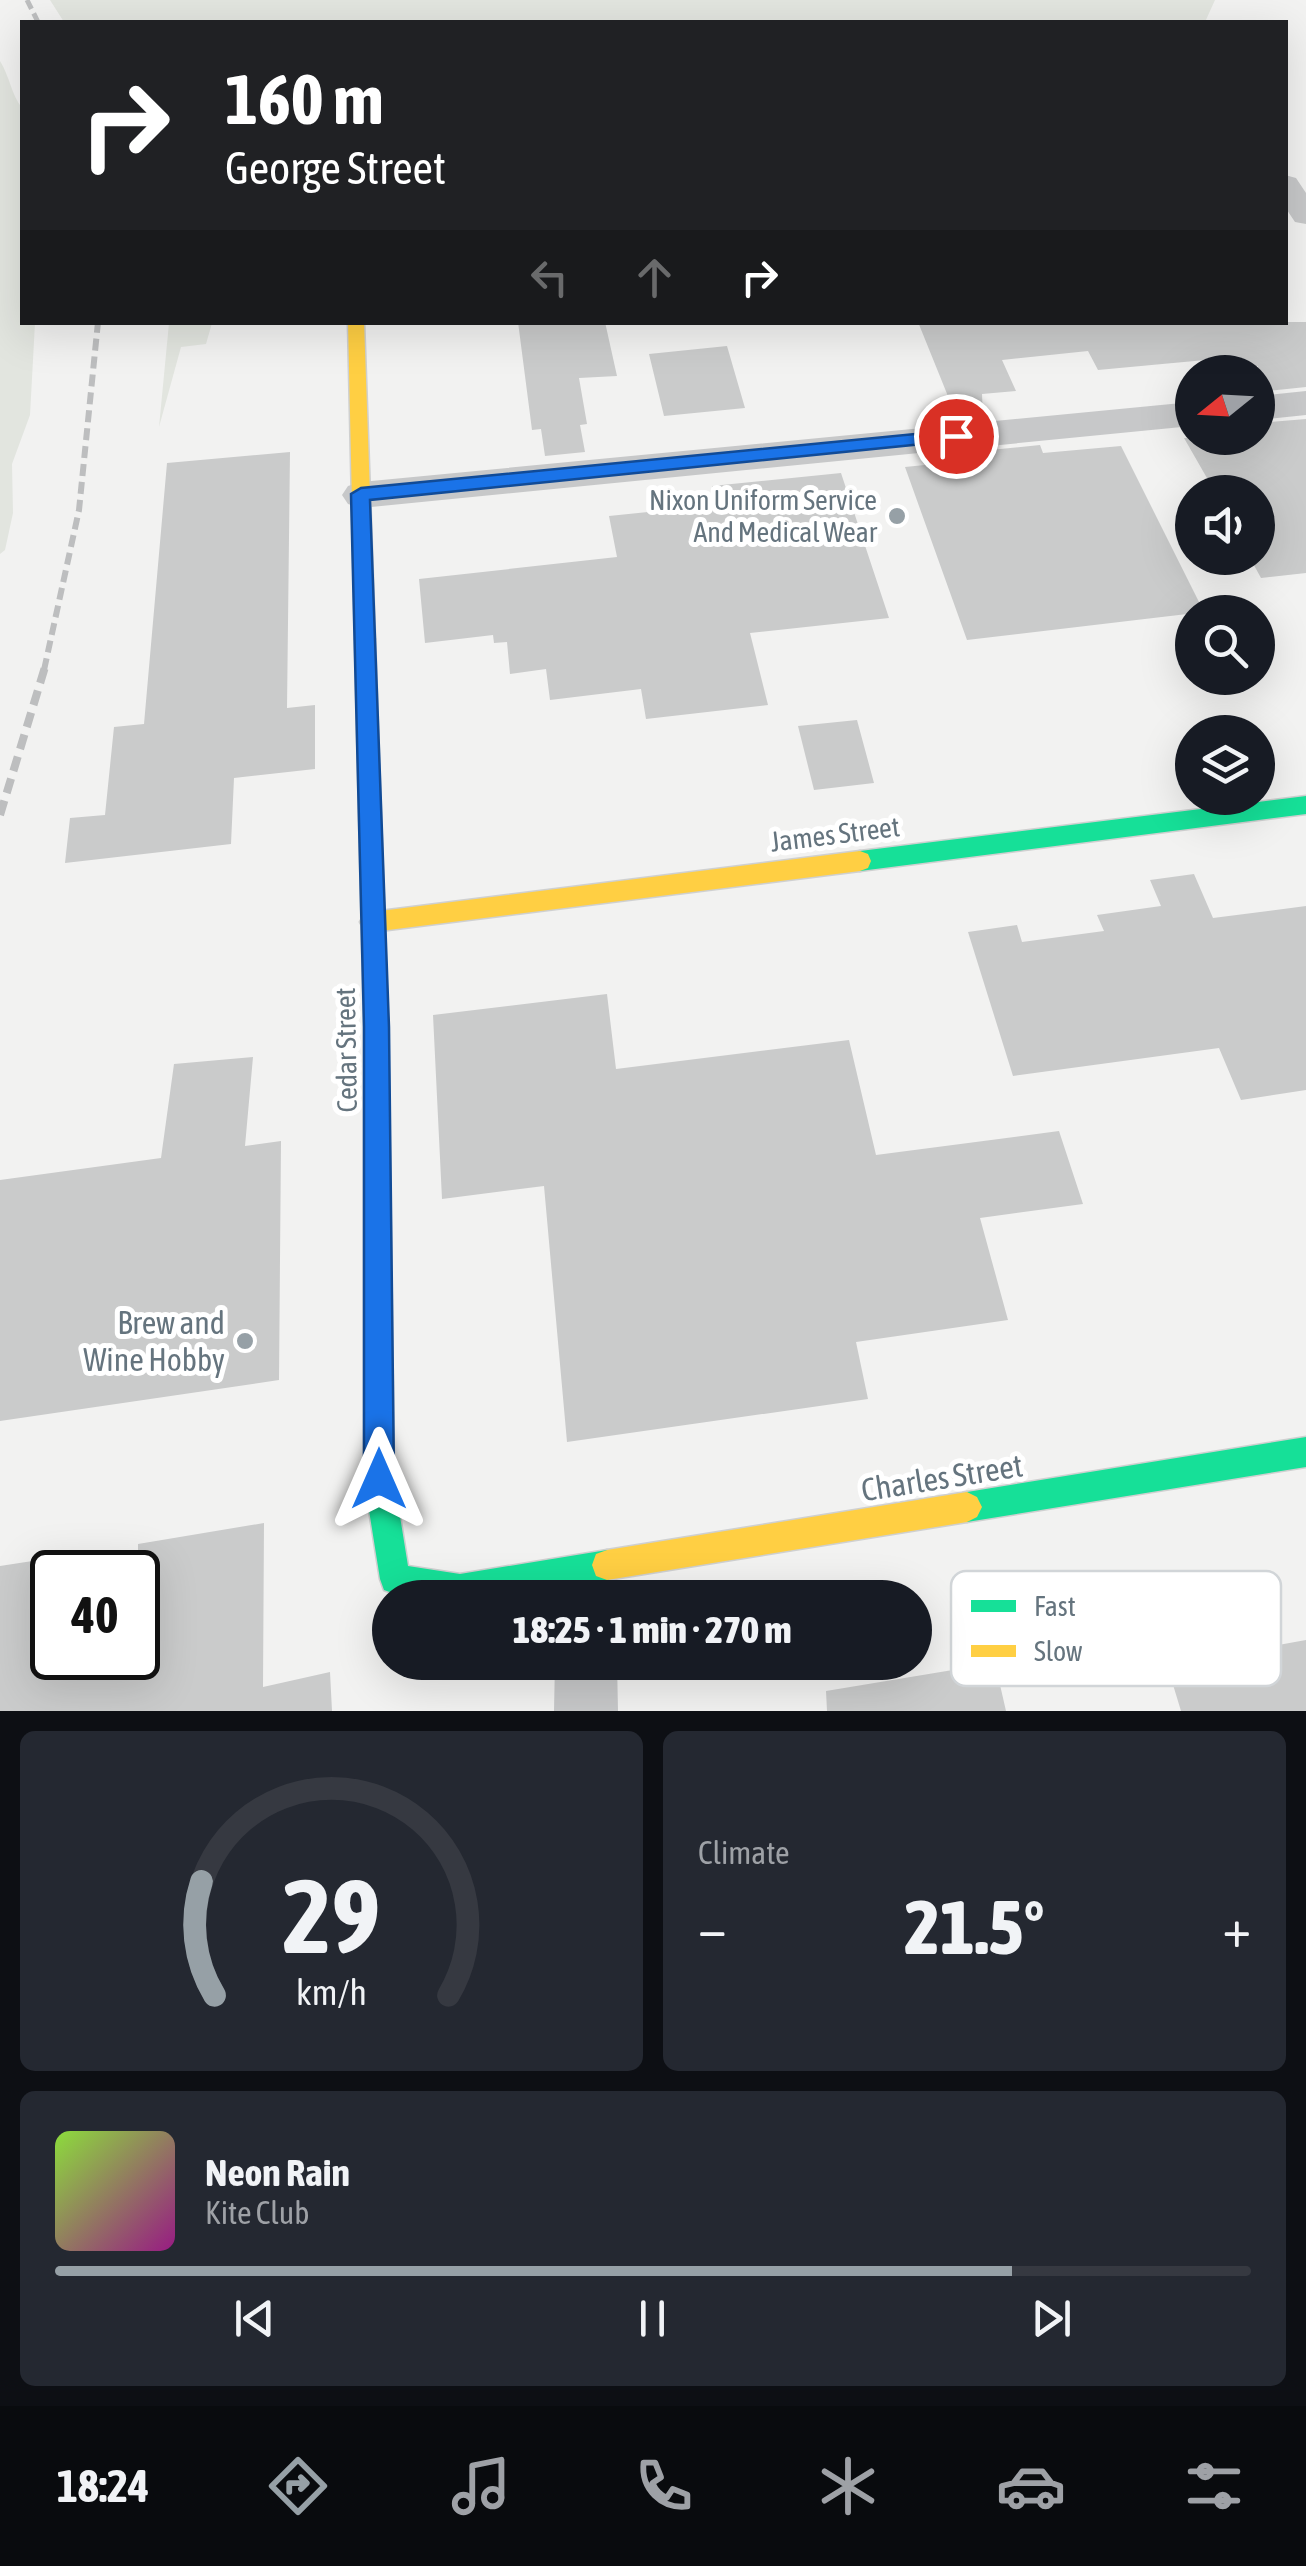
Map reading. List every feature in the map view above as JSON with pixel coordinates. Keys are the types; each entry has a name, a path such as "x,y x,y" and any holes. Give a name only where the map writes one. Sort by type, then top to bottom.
{"street":[{"path":"1288,168 1306,215"},
{"name":"Cedar Street","path":"356,325 376,1027 379,1479 395,1579 401,1580"},
{"path":"1275,406 1306,403"},
{"path":"361,494 1175,416"},
{"name":"James Street","path":"372,922 1306,805"},
{"name":"Charles Street","path":"604,1580 1306,1452"},
{"path":"586,1680 586,1711"}],"shaded area":[{"path":"50,0 1215,0 1206,20 63,20"},
{"path":"0,61 20,105 20,325 35,325 30,415 12,464 13,513 5,550 0,554"},
{"path":"169,325 211,325 206,344 181,347 159,427"}],"building":[{"path":"1306,322 1306,387 1275,390 1275,355 1175,355 1175,363 1098,370 1088,351 1002,360 1016,391 982,394 983,418 958,421 919,325"},
{"path":"518,325 606,325 617,376 579,378 587,424 580,425 585,452 545,456 541,429 532,430"},
{"path":"727,346 745,408 664,416 649,354"},
{"path":"1306,419 1306,573 1261,578 1259,575 1275,575 1275,475 1205,475 1194,455 1275,455 1275,422"},
{"path":"1040,445 1043,453 1121,446 1175,554 1175,575 1186,575 1196,595 1175,595 1175,615 967,640 905,467 974,460 970,452"},
{"path":"290,452 287,708 315,705 315,769 234,778 231,844 65,863 70,818 105,815 114,727 144,724 167,463"},
{"path":"841,473 889,618 750,633 768,705 646,719 641,689 550,700 546,669 510,674 507,642 494,643 493,635 425,643 419,579 617,557 609,516 716,505 712,486"},
{"path":"857,720 874,783 814,790 798,726"},
{"path":"1194,874 1213,918 1306,906 1306,1090 1241,1100 1219,1048 1013,1076 968,932 1017,925 1022,942 1104,931 1097,915 1161,906 1150,880"},
{"path":"607,994 616,1069 849,1040 876,1155 1059,1131 1083,1204 980,1218 1008,1320 856,1342 868,1399 567,1442 544,1186 442,1199 433,1015"},
{"path":"253,1057 245,1146 281,1141 279,1380 0,1421 0,1180 161,1158 174,1064"},
{"path":"264,1523 263,1687 330,1672 332,1711 0,1711 0,1566 30,1561 30,1680 160,1680 160,1550 138,1550 138,1544"},
{"path":"1306,1640 1306,1711 1181,1711 1173,1686 1281,1686 1281,1644"},
{"path":"951,1670 951,1686 1000,1686 1006,1711 827,1711 826,1691 892,1680 932,1680 932,1673"}],"railway":[{"path":"27,0 37,20"},
{"path":"44,670 79,510 98,325"},
{"path":"0,815 45,667"}],"traffic: fast":[{"path":"365,639 376,1027 379,1479 395,1579 460,1589 607,1565"},
{"path":"860,861 1306,805"},
{"path":"967,1507 1306,1452"}],"traffic: slow":[{"path":"356,325 365,639"},
{"path":"372,922 860,861"},
{"path":"607,1565 967,1507"}],"place":[{"name":"Nixon Uniform Service And Medical Wear","path":"897,516"},
{"name":"Brew and Wine Hobby","path":"245,1341"}],"route":[{"path":"379,1479 376,1027 361,494 956,436"}]}
